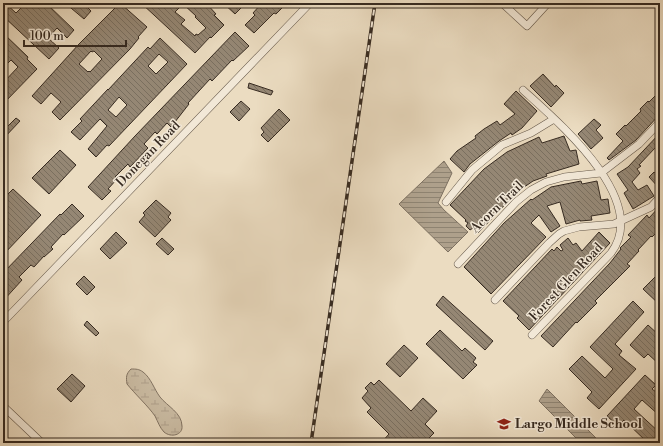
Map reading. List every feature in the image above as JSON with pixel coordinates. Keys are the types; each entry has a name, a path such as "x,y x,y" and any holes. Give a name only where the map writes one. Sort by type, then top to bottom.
{"street":[{"name":"Donegan Road","path":"3,322 310,3"},
{"path":"502,3 527,26 548,3"},
{"name":"Forest Glen Road","path":"523,90 573,137 601,173 614,195 621,221 618,239 611,253 532,335"},
{"path":"446,202 472,170 492,152 502,145 532,133 554,119"},
{"path":"601,173 639,144 660,122"},
{"name":"Acorn Trail","path":"458,264 508,210 530,190 546,182 564,177 601,173"},
{"path":"495,300 559,234 572,229 614,224 651,207 660,197"},
{"path":"3,406 42,443"}],"green space":[{"path":"131,369 142,371 146,374 160,397 177,413 181,421 181,432 176,435 170,435 164,432 160,427 152,412 127,384 126,379 128,372"}],"shaded area":[{"path":"444,161 452,173 438,203 468,232 448,252 399,204"},
{"path":"547,389 601,443 581,443 539,401"}],"building":[{"path":"3,3 5,3 16,13 26,3 46,3 74,30 67,38 57,28 48,38 59,48 49,59 3,16"},
{"path":"65,3 83,3 91,11 84,19"},
{"path":"120,3 147,27 130,49 60,120 52,112 61,102 51,93 41,104 32,96 79,44","holes":["91,51 94,51 102,59 90,72 88,72 79,64"]},
{"path":"141,3 206,3 216,14 214,15 224,25 195,53","holes":["183,4 196,16 195,17 206,28 195,36 181,24 185,20 175,12"]},
{"path":"223,3 246,3 235,14"},
{"path":"265,3 281,3 284,6 276,14 274,13 254,33 245,25 255,15 253,13 261,4 263,5"},
{"path":"235,32 249,46 233,61 232,60 212,81 210,79 188,103 189,104 171,127 167,123 157,134 155,132 144,144 148,148 130,167 128,164 115,177 117,179 108,189 111,191 102,200 88,187"},
{"path":"3,33 28,57 27,59 37,69 3,104 3,83 18,67 11,60 3,68"},
{"path":"160,38 187,64 109,146 107,145 96,157 88,149 107,126 100,119 80,140 71,132 82,121 80,119 108,89 148,47 150,49","holes":["159,54 168,62 156,74 148,66","119,97 127,105 116,117 108,110"]},
{"path":"543,74 555,87 556,85 564,93 551,107 530,86"},
{"path":"249,83 273,91 271,95 248,88"},
{"path":"516,91 537,111 522,128 499,141 470,164 464,172 450,159 457,151 476,138 475,136 484,129 497,121 500,125 515,114 504,104"},
{"path":"660,91 660,114 636,140 609,160 607,158 623,141 616,134 625,125 626,126 641,111 640,109"},
{"path":"241,101 250,109 239,121 230,112"},
{"path":"279,109 290,120 268,142 261,135 264,132 261,128"},
{"path":"16,118 20,121 3,139 3,131"},
{"path":"594,119 601,125 596,130 603,138 591,149 578,134"},
{"path":"660,133 660,153 655,148 639,165 641,166 637,169 640,173 632,182 638,190 647,185 654,196 633,209 624,193 628,190 617,174 628,167"},
{"path":"564,136 570,151 576,150 579,164 546,174 547,176 533,181 517,192 478,233 473,228 470,230 466,226 468,223 465,221 466,220 450,205 484,169 507,152 539,137 542,143"},
{"path":"60,150 76,165 49,194 32,178"},
{"path":"654,172 660,177 660,189 649,177"},
{"path":"581,181 582,184 597,181 601,200 608,199 610,213 591,216 592,220 580,220 566,224 560,202 547,206 560,226 551,232 539,215 531,223 546,237 491,294 464,267 504,223 531,199 532,200 551,187"},
{"path":"13,189 41,215 3,255 3,199"},
{"path":"156,200 171,213 168,217 171,220 155,237 139,222 145,215 143,213"},
{"path":"72,204 84,216 64,235 63,234 51,247 53,249 34,267 31,265 19,277 22,280 3,301 3,273 60,214 61,215"},
{"path":"660,206 660,229 638,250 639,251 627,264 630,266 595,301 597,303 577,323 576,322 553,347 541,336 610,263 621,249 620,248 631,237 628,235 647,215 649,218"},
{"path":"116,232 127,243 110,259 100,249"},
{"path":"599,232 610,243 529,330 517,318 519,316 503,301 552,249 554,251 557,247 561,251 563,250 560,245 568,238 573,245 576,243 582,251"},
{"path":"162,238 174,249 168,255 156,244"},
{"path":"657,275 660,279 660,305 643,289"},
{"path":"84,276 95,287 87,295 76,284"},
{"path":"443,296 493,341 485,350 436,305"},
{"path":"633,301 644,312 615,344 622,351 619,355 636,369 599,409 587,398 592,392 569,369 582,356 605,378 613,369 590,347"},
{"path":"87,321 99,333 96,336 84,325"},
{"path":"648,325 660,336 660,365 648,354 644,358 630,345"},
{"path":"440,330 462,351 465,348 476,358 473,362 477,365 463,379 426,344"},
{"path":"404,345 418,358 400,377 386,364"},
{"path":"72,374 85,386 71,402 57,389"},
{"path":"645,375 656,385 652,389 660,395 660,416 642,400 634,409 660,433 660,443 648,443 624,420 618,426 607,416"},
{"path":"379,380 411,411 423,398 437,411 425,424 434,433 424,443 415,443 411,440 408,443 381,443 389,434 367,412 371,408 362,398 368,391 365,388 371,382 374,385"}],"railway":[{"path":"311,443 375,3"}],"place":[{"name":"Largo Middle School","path":"504,424"}]}
